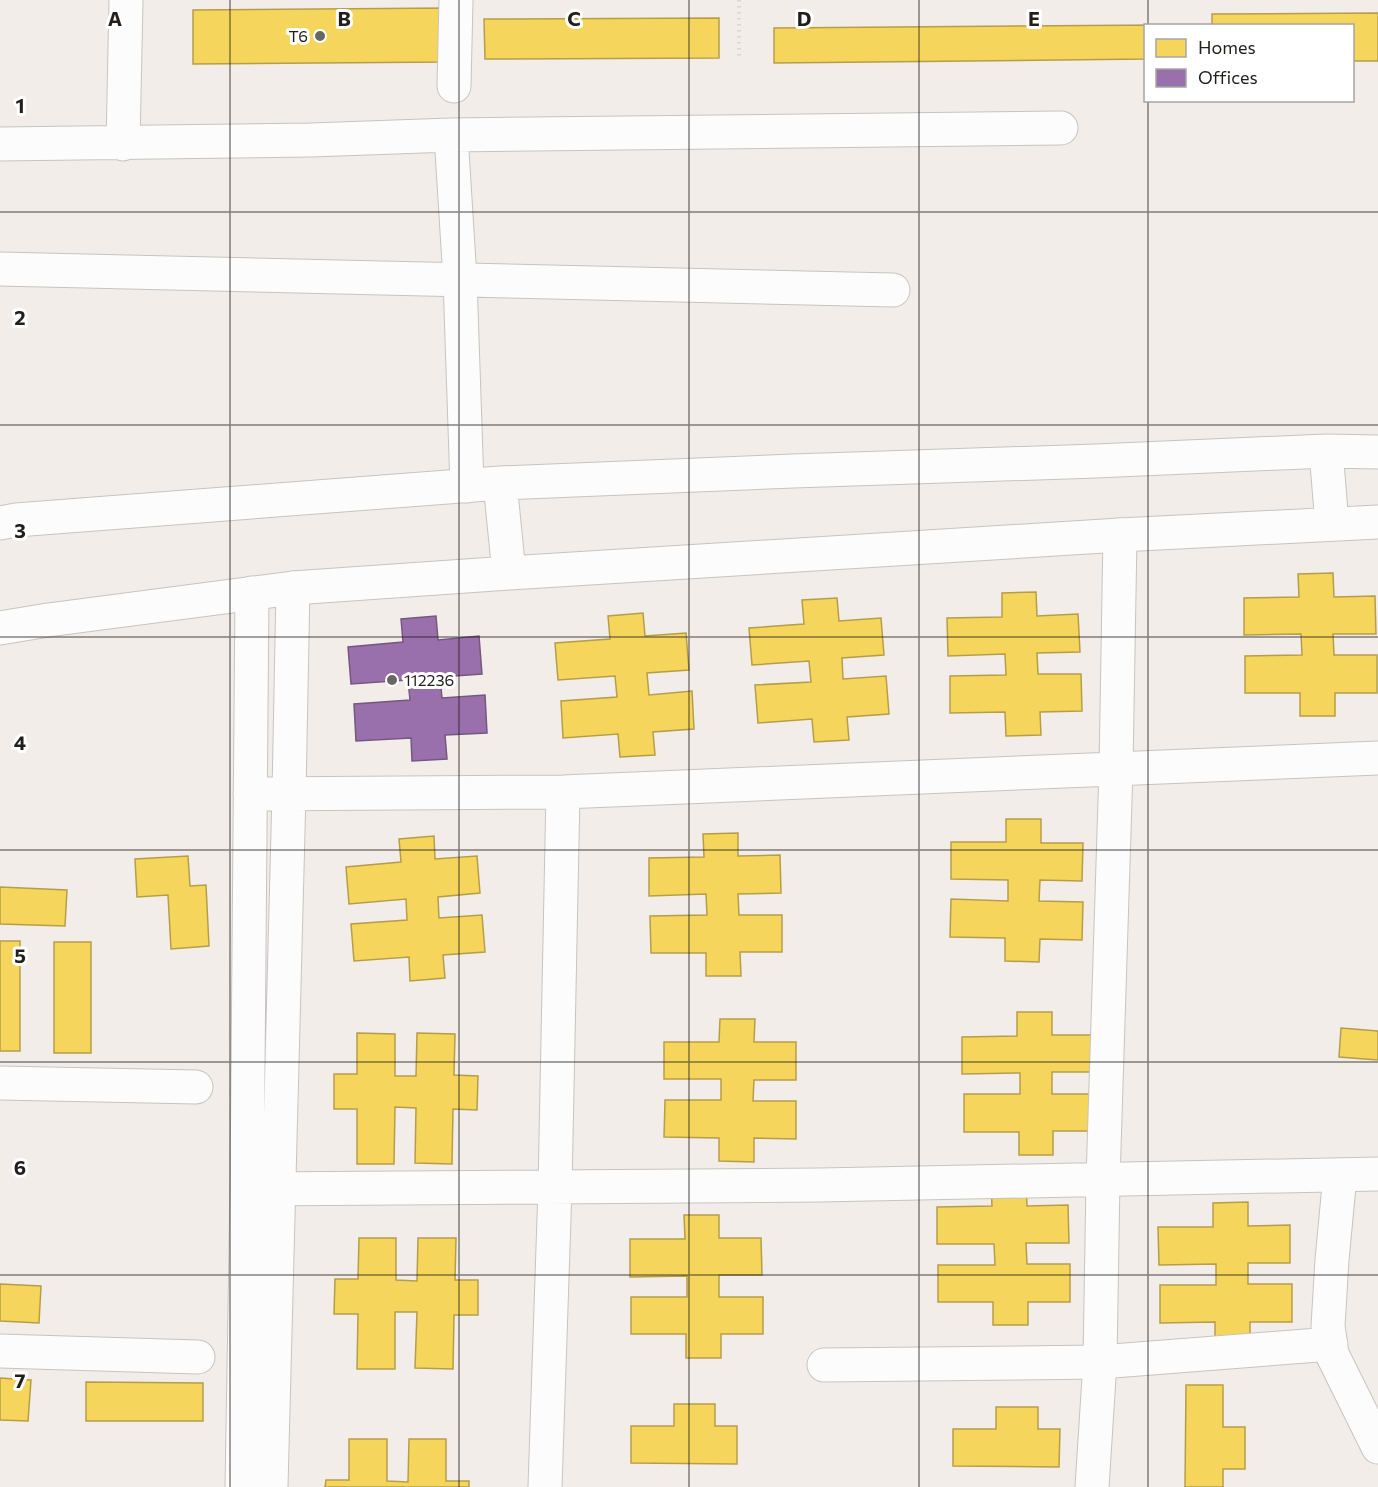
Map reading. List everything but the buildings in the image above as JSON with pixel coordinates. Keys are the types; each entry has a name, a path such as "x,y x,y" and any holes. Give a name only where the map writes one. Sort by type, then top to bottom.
{"street":[{"path":"123,144 126,0"},
{"path":"454,86 456,0"},
{"path":"0,144 123,144 451,135 1061,128"},
{"path":"451,135 460,279 467,486"},
{"path":"0,269 893,290"},
{"path":"0,523 500,483 1326,451 1378,452"},
{"path":"1326,451 1332,524"},
{"path":"500,483 509,573"},
{"path":"0,628 292,588 1120,535 1378,522"},
{"path":"1092,1487 1100,1362 1120,535"},
{"path":"272,1487 292,588"},
{"path":"242,1487 252,593"},
{"path":"250,794 563,792 1378,758"},
{"path":"545,1487 555,1188 563,792"},
{"path":"0,1083 196,1087"},
{"path":"247,1189 555,1188 1378,1174"},
{"path":"1340,1175 1328,1326 1332,1354 1378,1447"},
{"path":"824,1365 1100,1362 1331,1344"},
{"path":"0,1351 198,1357"}],"path":[{"path":"739,0 739,58"}],"place":[{"name":"T6","path":"320,36"},
{"name":"112236","path":"392,680"}]}
